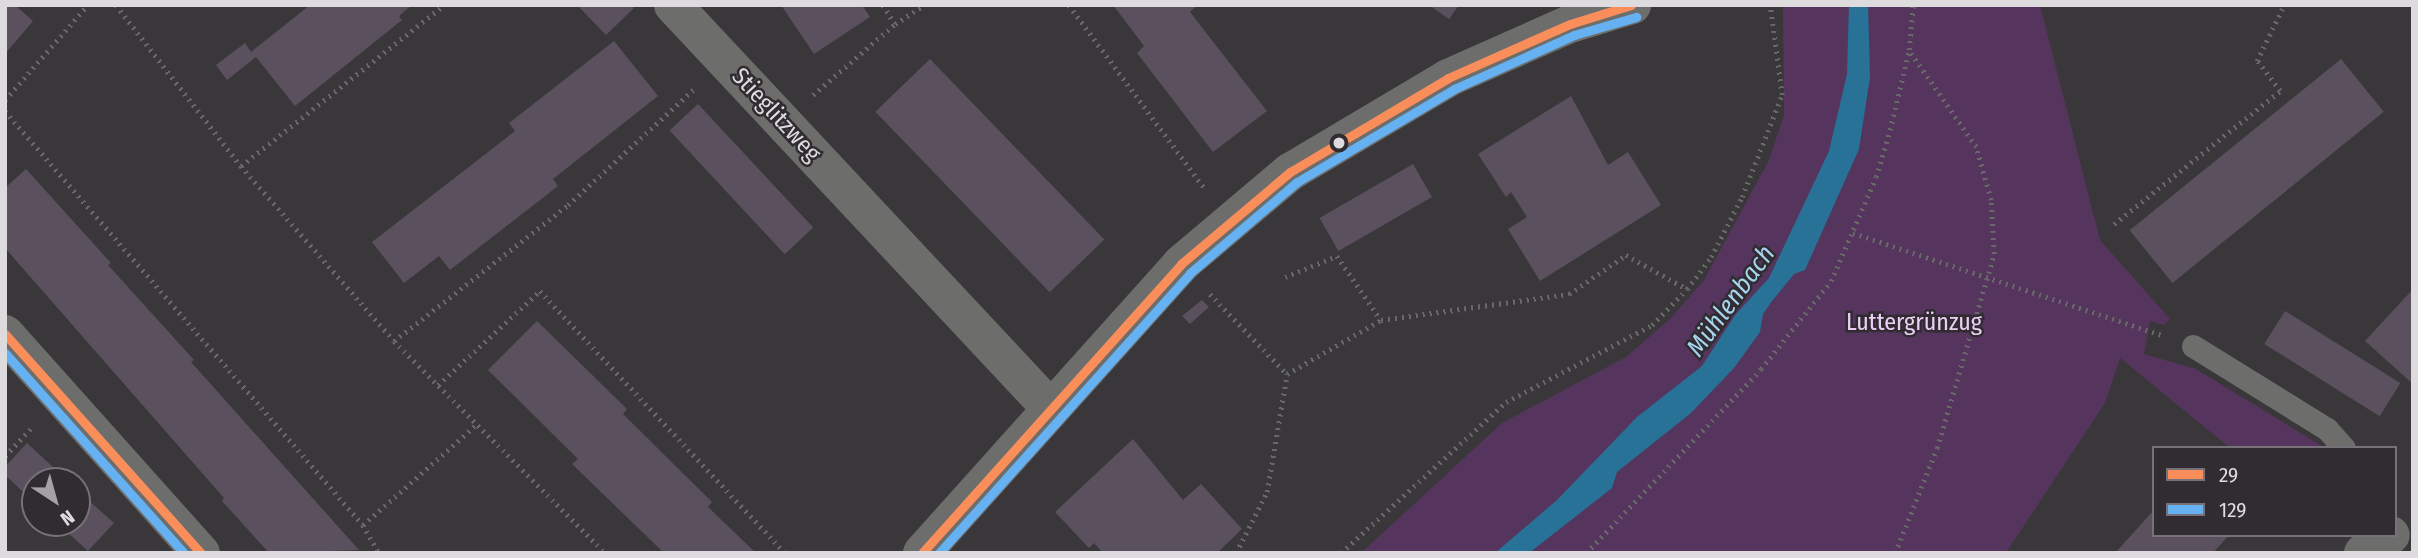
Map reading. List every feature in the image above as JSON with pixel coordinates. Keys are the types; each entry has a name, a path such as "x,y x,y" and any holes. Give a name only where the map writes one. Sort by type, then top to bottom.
{"street":[{"name":"Stieglitzweg","path":"673,5 1051,409"},
{"path":"922,553 1181,264 1237,213 1290,172 1408,100 1567,15 1632,5"},
{"path":"5,334 201,553"},
{"path":"2363,553 2388,537"}],"lane":[{"path":"2193,346 2327,429 2342,446"}],"path":[{"path":"5,100 88,5"},
{"path":"116,5 241,166 394,341 605,553"},
{"path":"241,166 444,5"},
{"path":"883,5 895,24"},
{"path":"782,121 895,24 924,5"},
{"path":"1069,5 1210,195 1237,213"},
{"path":"1341,553 1506,402 1653,325 1687,289 1711,257 1742,197 1782,95 1770,5"},
{"path":"1586,553 1761,369 1831,281 1853,233 1890,130 1909,50 1913,5"},
{"path":"2114,224 2280,91 2257,61 2284,5"},
{"path":"1895,553 1937,448 1989,278 1993,254 1991,200 1983,165 1955,113 1909,50"},
{"path":"394,341 568,205 725,60"},
{"path":"5,111 363,525 379,553"},
{"path":"1853,233 2193,346"},
{"path":"1287,374 1381,320 1569,294 1626,255 1687,289"},
{"path":"1285,277 1337,256 1381,320"},
{"path":"1181,264 1287,374"},
{"path":"438,385 540,291 785,553"},
{"path":"1236,553 1267,492 1287,374"},
{"path":"363,525 477,424"}],"green space":[{"name":"Luttergrünzug","path":"1783,5 2040,5 2100,240 2170,319 2164,325 2150,321 2144,354 2196,369 2322,446 2228,446 2120,358 2105,403 2006,553 1361,553 1502,423 1626,357 1670,319 1704,280 1769,160 1784,115"}],"water":[{"path":"1849,5 1868,5 1870,77 1859,149 1805,270 1794,274 1772,301 1763,314 1760,332 1734,368 1691,413 1617,472 1612,488 1529,553 1495,553 1557,500 1637,417 1702,366 1735,315 1769,278 1829,151 1847,74"}],"building":[{"path":"5,5 15,5 33,21 5,54"},
{"path":"310,5 412,5 399,16 402,20 295,106 256,57 227,80 216,65 245,43 251,52"},
{"path":"577,5 631,5 634,8 606,35"},
{"path":"781,5 862,5 870,17 814,54"},
{"path":"1113,5 1198,5 1190,12 1267,111 1213,152 1137,53 1144,46"},
{"path":"1429,5 1459,5 1449,19"},
{"path":"614,41 658,96 553,179 558,186 450,270 439,256 404,283 372,242 515,131 509,123"},
{"path":"930,59 1104,240 1050,292 875,112"},
{"path":"2341,59 2384,112 2172,283 2130,230"},
{"path":"1571,96 1608,165 1628,152 1661,205 1540,281 1508,229 1527,217 1511,192 1506,197 1478,154"},
{"path":"698,104 813,228 785,254 669,131"},
{"path":"1413,164 1432,197 1338,251 1319,218"},
{"path":"26,169 194,360 191,362 359,550 269,553 222,501 224,498 5,248 5,188"},
{"path":"2413,289 2413,384 2365,341"},
{"path":"1202,300 1209,307 1190,324 1182,316"},
{"path":"2285,311 2400,383 2380,416 2264,344"},
{"path":"537,321 627,409 623,414 712,502 708,507 756,553 664,553 572,464 578,459 488,370"},
{"path":"1133,439 1183,500 1201,484 1242,529 1217,553 1103,553 1094,543 1089,548 1055,512"},
{"path":"27,443 53,467 21,467 21,490 5,475 5,467"},
{"path":"91,502 114,523 88,551 72,537 91,537"},
{"path":"2152,512 2152,537 2227,537 2213,553 2115,553"}],"transit line":[{"name":"29","path":"922,553 1181,264 1290,172 1448,78 1570,24 1631,5"},
{"name":"129","path":"939,553 1190,273 1297,182 1454,89 1574,35 1636,17"},
{"name":"29","path":"5,334 201,553"},
{"name":"129","path":"5,353 184,553"}],"water label":[{"name":"Mühlenbach","path":"1731,301"}]}
